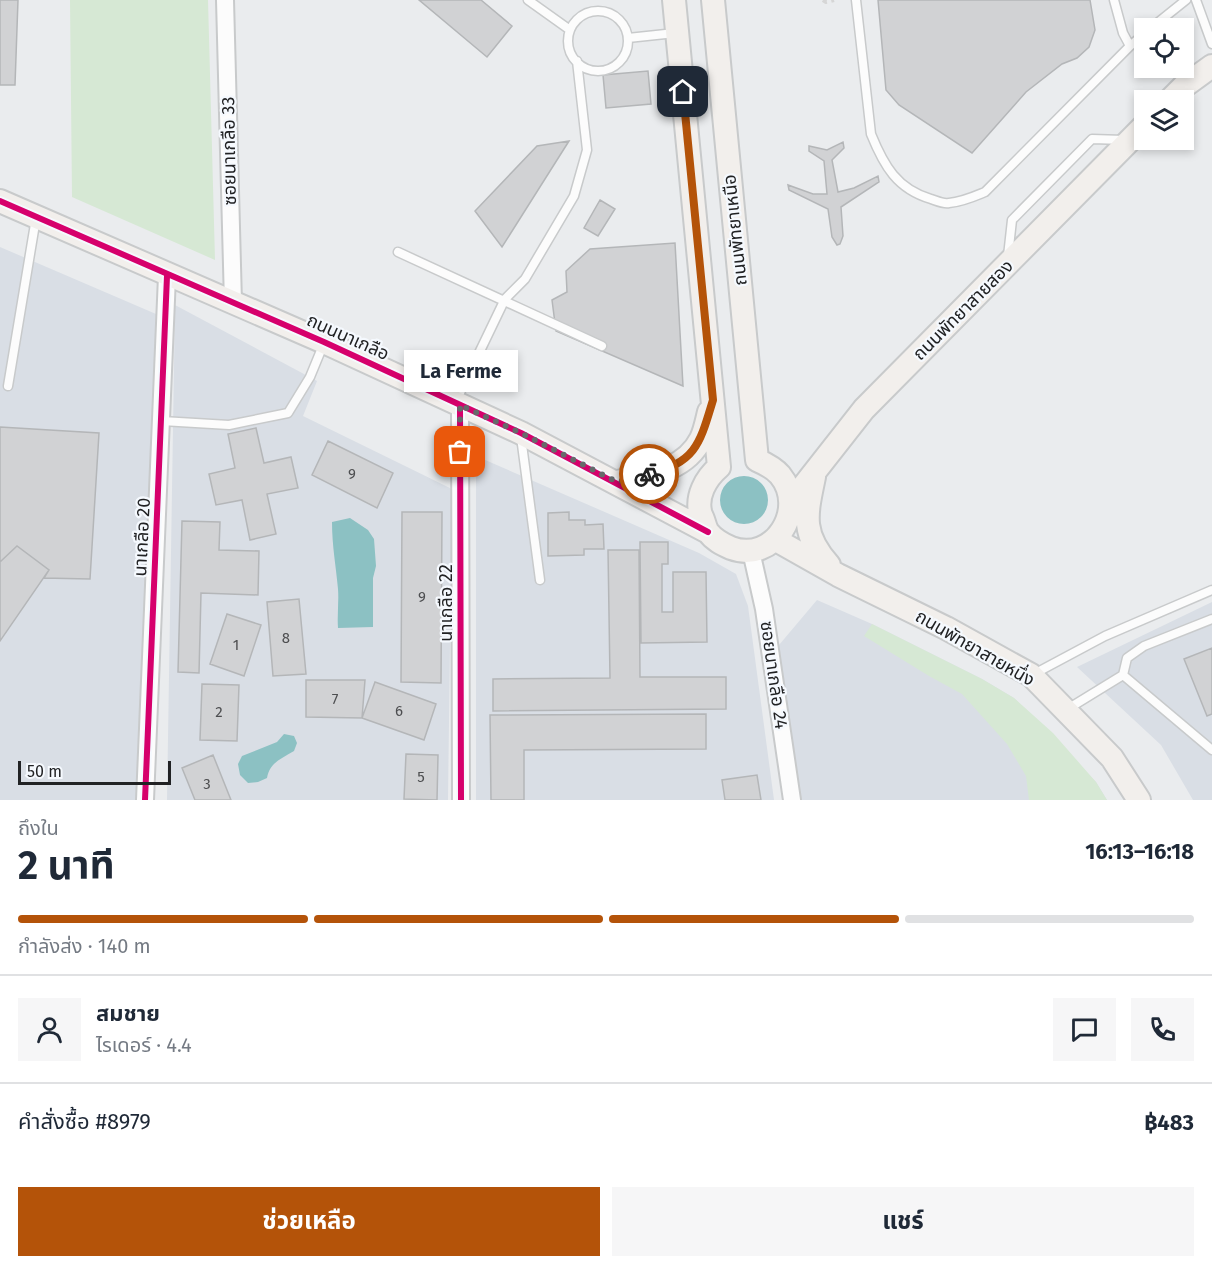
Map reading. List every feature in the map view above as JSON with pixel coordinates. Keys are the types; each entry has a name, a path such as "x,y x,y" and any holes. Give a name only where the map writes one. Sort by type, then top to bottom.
{"main road":[{"path":"674,0 719,466 702,488 700,510 708,532"},
{"name":"ถนนพัทยาเหนือ","path":"713,0 757,460 772,467 780,475 788,489 791,502"},
{"path":"1180,90 1212,66"},
{"name":"ถนนพัทยาสายสอง","path":"791,502 864,409 1134,136"},
{"name":"ถนนนาเกลือ","path":"0,201 167,276 324,342 521,433 708,532 721,544 738,550 751,550"},
{"path":"617,482 669,469 691,454 702,438 713,400"},
{"path":"815,472 808,507 808,530 815,550 838,575"},
{"path":"751,550 762,548 776,540 788,521 791,502"},
{"name":"ถนนพัทยาสายหนึ่ง","path":"776,540 838,575 946,628 1031,675 1112,758 1140,800"}],"street":[{"name":"ซอยนาเกลือ 33","path":"225,0 233,303"},
{"name":"นาเกลือ 20","path":"145,800 167,276"},
{"name":"นาเกลือ 22","path":"458,404 461,800"},
{"name":"ซอยนาเกลือ 24","path":"751,550 764,609 792,800"}],"lane":[{"path":"528,0 570,30"},
{"path":"856,0 871,134 879,153 891,175 915,195 946,204 967,200 985,192 1134,43"},
{"path":"1114,0 1123,33 1130,46"},
{"path":"1164,18 1186,0"},
{"path":"1196,0 1212,44"},
{"path":"600,10 618,17 624,25 628,38 626,53 620,62 611,68 602,71 591,70 577,61 570,50 568,40 570,30 582,15 591,11 600,10"},
{"path":"628,38 677,33"},
{"path":"458,404 505,299 525,279 574,196 587,150 577,61"},
{"path":"8,386 36,218"},
{"path":"398,252 505,299 602,346"},
{"path":"162,421 230,425 288,413 310,377 324,342"},
{"path":"521,433 540,580"},
{"path":"1031,675 1105,636 1212,590"},
{"path":"1066,711 1123,675 1127,658 1144,646 1212,619"},
{"path":"1123,675 1212,750"}],"path":[{"path":"823,0 826,2 834,0"}],"shaded area":[{"path":"0,247 156,314 137,800 0,800"},
{"path":"175,305 317,381 303,416 452,489 448,800 167,800"},
{"path":"476,456 699,553 736,574 748,606 774,800 476,800"},
{"path":"817,600 872,624 982,679 1014,698 1096,782 1107,800 800,800 779,645"},
{"path":"1212,602 1212,800 1193,800 1161,745 1077,667"}],"green space":[{"path":"70,0 208,0 215,260 72,197"},
{"path":"872,624 982,679 1014,698 1053,733 1096,782 1107,800 1029,800 1026,776 1007,744 962,694 864,636"}],"water":[{"path":"744,476 761,483 768,500 761,517 744,524 727,517 720,500 727,483"},
{"path":"350,518 368,530 374,539 376,566 373,578 373,627 338,628 338,589 332,522"},
{"path":"284,734 294,736 297,743 294,751 273,765 267,778 248,783 240,775 238,764 242,756 277,742"}],"building":[{"path":"0,0 18,0 15,85 0,85"},
{"path":"419,0 481,0 512,26 487,57"},
{"path":"878,0 1090,0 1095,30 1089,47 1077,58 1062,64 1026,92 972,153 899,105 886,90"},
{"path":"648,71 651,104 606,108 603,75"},
{"path":"569,141 502,247 475,211 537,146"},
{"path":"843,142 844,148 832,160 838,192 854,188 878,176 879,182 841,207 843,236 840,244 837,245 832,237 828,209 789,190 788,185 813,194 827,194 824,161 809,151 809,146 827,150"},
{"path":"600,200 615,209 598,236 584,228"},
{"path":"675,243 683,386 556,331 552,300 567,292 566,271 590,249"},
{"path":"0,427 99,433 90,579 44,578 49,570 17,546 0,562"},
{"path":"256,428 264,463 291,457 298,488 267,494 276,534 250,540 242,500 216,505 209,474 235,468 228,434"},
{"path":"328,441 393,473 377,508 312,475"},
{"path":"402,512 442,512 441,683 401,682"},
{"path":"569,512 569,520 585,520 585,525 603,524 604,549 584,549 584,555 548,556 548,513"},
{"path":"182,521 220,522 219,550 259,551 258,595 201,593 199,673 178,672"},
{"path":"640,542 668,542 668,564 662,564 662,612 673,612 673,572 706,572 707,642 641,643"},
{"path":"17,546 49,570 0,641 0,562"},
{"path":"608,550 639,550 640,677 726,677 726,709 493,711 493,679 610,678"},
{"path":"299,599 306,674 273,676 267,602"},
{"path":"227,614 261,625 244,676 210,664"},
{"path":"1212,648 1212,714 1207,716 1184,659"},
{"path":"306,680 365,680 362,718 306,717"},
{"path":"375,682 436,704 424,740 362,718"},
{"path":"202,684 239,685 237,741 200,740"},
{"path":"706,714 706,749 524,750 524,800 491,800 490,715"},
{"path":"406,754 438,755 437,800 404,799"},
{"path":"213,755 231,800 195,800 182,768"},
{"path":"757,775 761,800 725,800 722,780"}],"cycle path":[{"path":"0,201 324,342 521,433 708,532"},
{"path":"145,800 167,276"},
{"path":"460,405 461,800"}],"way so far":[{"path":"460,452 460,405 617,482 649,474"}],"place":[{"name":"La Ferme","path":"460,452"}],"route":[{"path":"649,474 669,469 691,454 702,438 713,400 683,92"}]}
